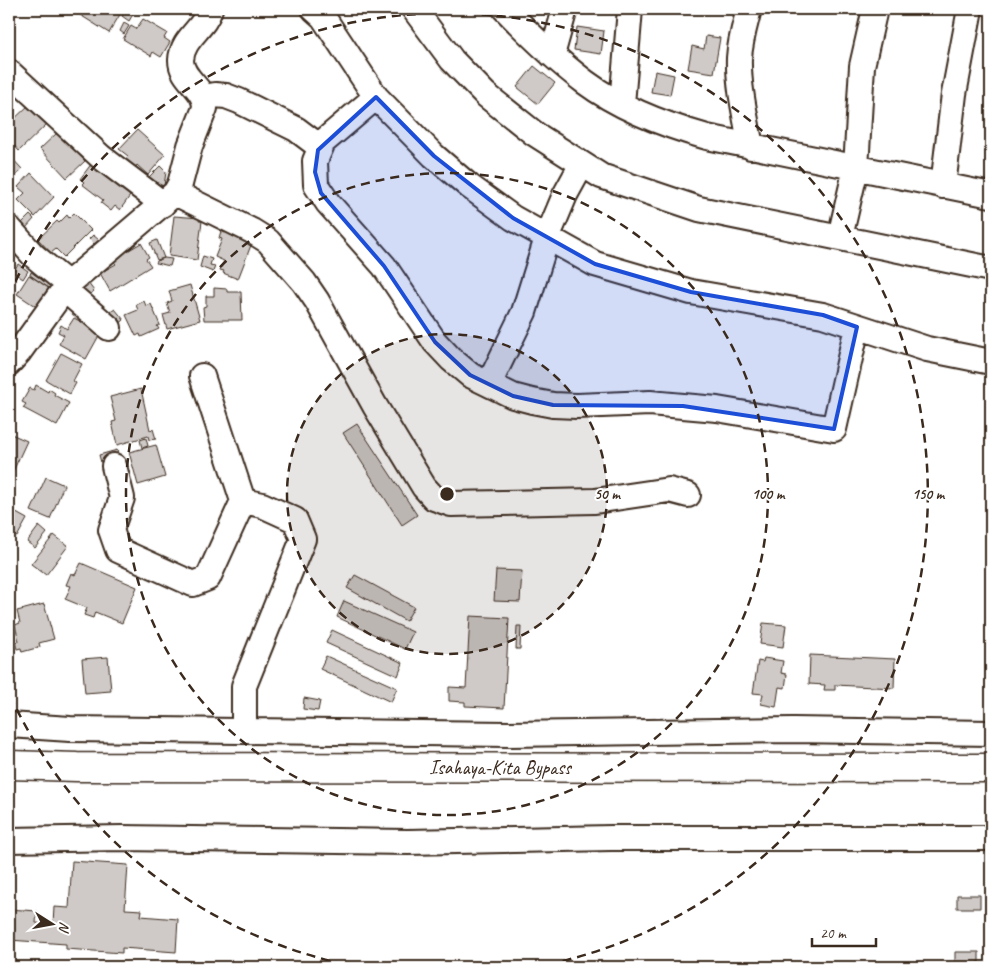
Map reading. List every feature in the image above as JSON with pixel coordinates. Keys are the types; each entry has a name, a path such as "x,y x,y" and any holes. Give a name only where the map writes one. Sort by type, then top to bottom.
{"highway":[{"name":"Isahaya-Kita Bypass","path":"9,765 107,767 991,768"}],"street":[{"path":"9,363 66,286 169,199 180,184 190,146 205,108 204,97 182,69 181,60 183,49 205,20 210,9"},
{"path":"314,9 323,18 376,98 434,156 469,186 514,218 595,264 691,292 823,315 927,350 991,362"},
{"path":"414,9 452,60 486,95 534,134 601,176 699,209 991,269"},
{"path":"505,9 552,55 586,82 622,104 677,129 751,147 991,195"},
{"path":"552,55 566,9"},
{"path":"622,104 630,9"},
{"path":"749,9 741,41 739,60 751,147"},
{"path":"840,237 856,168 862,66 875,9"},
{"path":"943,186 954,94 970,9"},
{"path":"9,72 101,157 169,199 252,231 268,240 304,282 317,301 375,406 424,487 434,498 451,504 595,501 668,490 688,495"},
{"path":"204,97 226,96 239,101 296,129 320,147"},
{"path":"376,98 323,142 315,161 316,185 384,266 435,342 470,375 513,396 553,405 650,404 717,409 834,429 857,327"},
{"path":"490,384 524,312 547,238 565,195 582,164"},
{"path":"9,228 33,255 109,328"},
{"path":"114,466 122,498 111,530 118,550 193,584 208,578 243,501 202,376"},
{"path":"243,501 262,506 295,520 303,539 244,686 244,731"},
{"path":"9,725 70,729 499,734 793,730 991,733"},
{"path":"9,840 122,838 408,842 611,838 991,838"}],"highlighted area":[{"path":"376,97 434,156 513,218 595,264 691,292 823,315 857,327 834,429 683,406 553,405 513,396 470,375 435,342 384,266 321,193 315,172 318,150"}],"building":[{"path":"80,9 119,9 122,11 109,33 77,13"},
{"path":"126,9 136,9 129,21 122,16"},
{"path":"143,19 167,33 164,38 170,42 161,57 153,52 151,56 123,39 131,26 136,29"},
{"path":"124,23 129,26 124,34 120,31"},
{"path":"577,27 604,31 601,54 574,50"},
{"path":"706,36 720,38 714,73 688,69 692,46 704,49"},
{"path":"534,66 555,83 538,104 517,87"},
{"path":"655,71 674,75 670,95 651,92"},
{"path":"30,104 48,123 19,151 9,140 9,124"},
{"path":"137,130 165,155 148,175 137,165 135,168 125,159 128,156 119,149"},
{"path":"58,132 85,161 67,178 40,149"},
{"path":"9,155 22,169 9,183"},
{"path":"92,163 132,193 120,210 115,206 111,211 101,203 103,200 82,184 84,182 80,179"},
{"path":"160,166 166,172 164,186 155,183 149,177"},
{"path":"31,173 54,197 35,217 18,200 25,193 18,187"},
{"path":"74,213 91,230 64,257 56,249 51,253 38,239 57,221 59,223 67,215 69,218"},
{"path":"30,215 34,219 26,228 22,223"},
{"path":"174,216 200,218 199,221 202,221 197,260 169,256"},
{"path":"227,226 253,240 238,279 223,273 224,271 220,270 224,261 215,257 222,239 219,238 221,231 225,233"},
{"path":"93,235 99,240 94,244 89,239"},
{"path":"157,240 164,258 157,260 150,243"},
{"path":"141,243 149,257 146,259 151,266 110,291 100,273 116,264 112,260"},
{"path":"13,249 18,255 12,260 9,253"},
{"path":"203,256 212,259 210,265 215,266 213,272 200,267"},
{"path":"164,258 172,259 170,266 156,263"},
{"path":"18,264 28,271 23,279 13,272"},
{"path":"31,272 51,286 49,288 30,275"},
{"path":"29,275 50,289 38,308 17,294"},
{"path":"85,279 94,291 88,296 78,284"},
{"path":"190,285 200,320 167,329 163,315 170,313 167,303 172,301 169,291"},
{"path":"214,288 227,289 227,292 241,292 242,320 204,320 203,307 206,306 206,296 214,296"},
{"path":"144,301 146,306 151,304 160,325 157,326 159,329 141,337 140,334 136,336 126,315 138,310 136,305"},
{"path":"115,309 124,320 118,325 109,313"},
{"path":"74,318 101,332 86,359 59,344 64,335 58,332 61,325 67,329"},
{"path":"61,353 82,364 73,381 76,383 70,394 46,380"},
{"path":"36,385 48,392 49,389 55,393 54,395 69,403 57,426 23,408 26,404 22,402 30,388 34,390"},
{"path":"141,389 150,430 153,429 156,439 149,440 148,436 117,445 112,422 116,421 110,397"},
{"path":"357,424 417,515 402,525 343,433"},
{"path":"9,433 27,441 9,480"},
{"path":"146,438 148,446 142,448 140,440"},
{"path":"156,445 165,477 138,485 129,452"},
{"path":"117,450 120,461 102,466 99,455"},
{"path":"46,477 64,485 50,519 31,511"},
{"path":"9,509 27,519 17,537 9,532"},
{"path":"39,526 47,533 35,548 27,542"},
{"path":"54,535 68,546 46,575 31,564"},
{"path":"81,563 137,587 122,623 95,612 93,618 84,615 87,608 65,599 71,586 66,585 71,573 75,575"},
{"path":"496,570 522,571 520,602 494,601"},
{"path":"355,575 414,607 406,621 347,588"},
{"path":"344,601 413,632 405,649 337,617"},
{"path":"44,604 54,639 39,643 40,647 22,652 21,648 17,649 15,642 19,641 15,625 20,623 17,611"},
{"path":"470,616 509,618 504,708 465,706 465,702 449,701 449,687 466,688"},
{"path":"763,623 786,625 783,647 760,644"},
{"path":"517,626 521,626 520,649 516,649"},
{"path":"332,630 403,663 398,676 326,643"},
{"path":"810,655 895,659 894,688 835,685 835,690 824,690 825,685 809,684"},
{"path":"326,656 397,688 391,702 320,669"},
{"path":"108,657 111,691 85,693 82,659"},
{"path":"764,658 783,661 781,673 787,674 785,688 779,687 776,707 761,704 763,694 753,693 758,661 763,662"},
{"path":"304,698 320,701 318,711 303,709"},
{"path":"72,861 128,865 125,909 142,910 141,916 178,919 176,952 122,948 122,953 66,949 66,944 9,940 9,909 37,911 36,923 53,924 54,907 69,908"},
{"path":"957,895 980,895 980,908 957,908"},
{"path":"955,952 979,952 979,966 955,966"}]}
